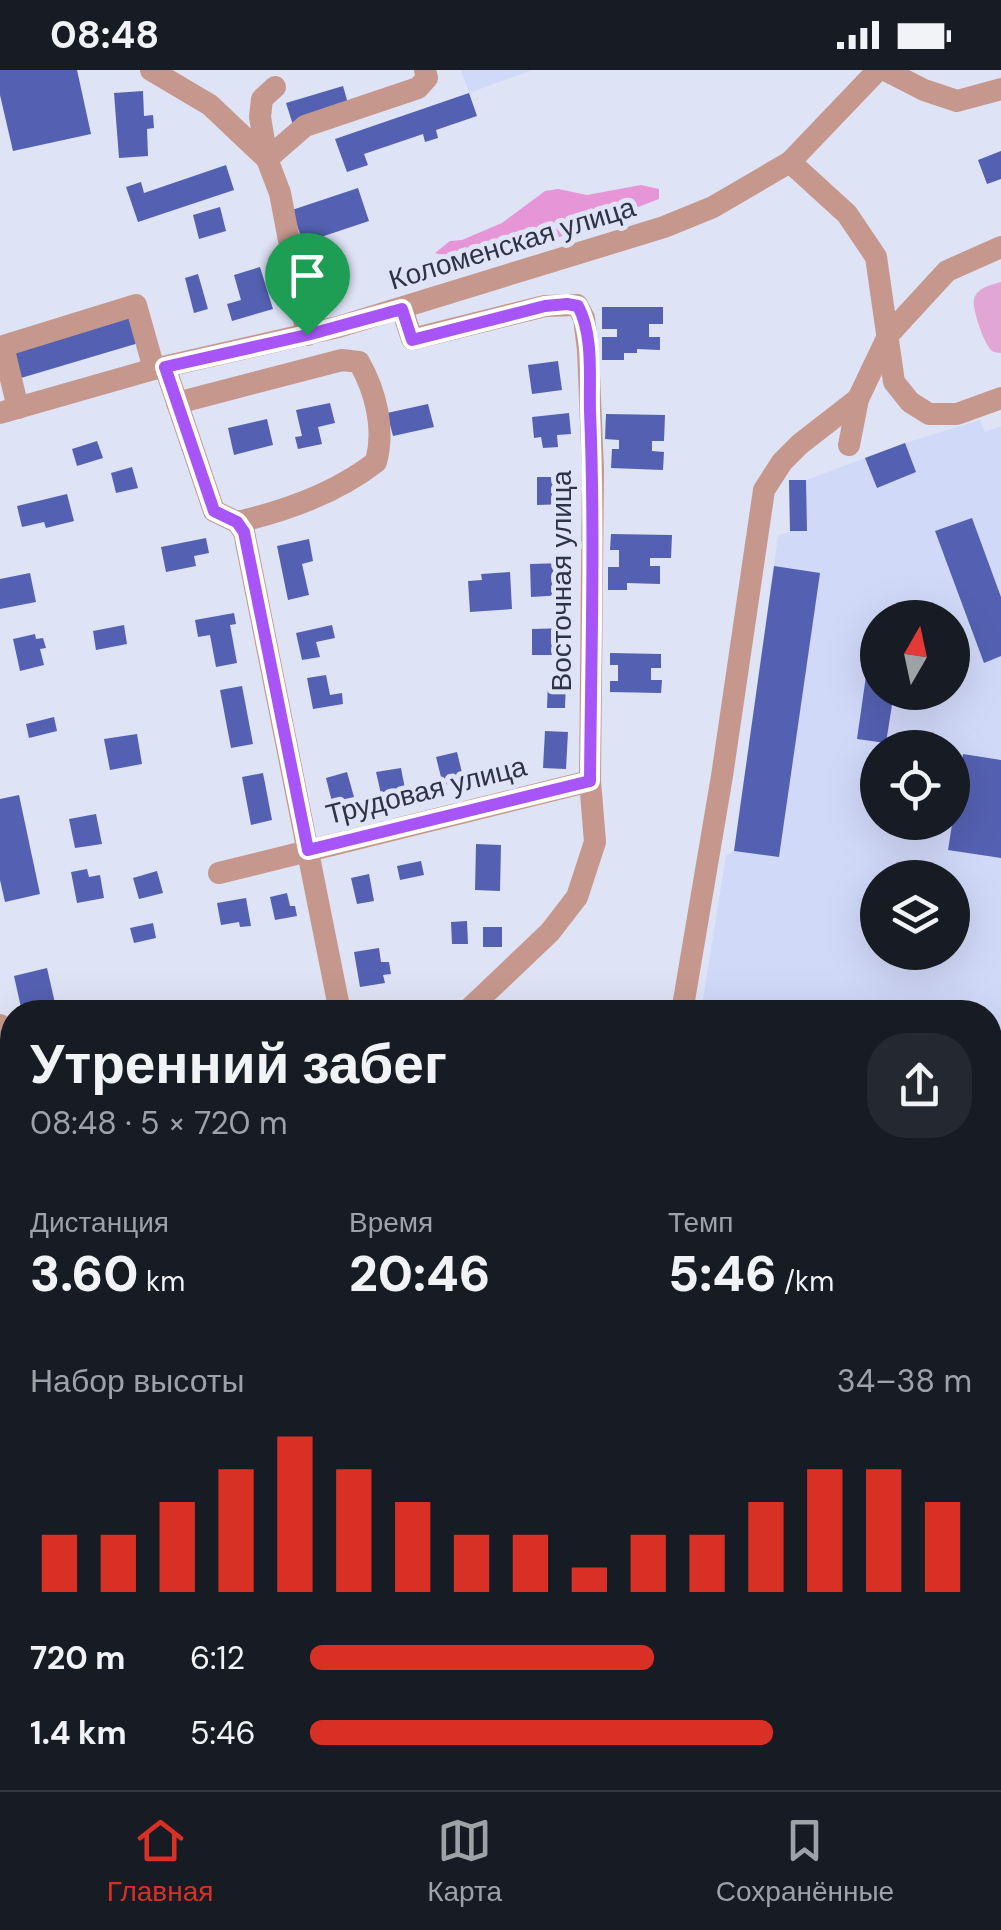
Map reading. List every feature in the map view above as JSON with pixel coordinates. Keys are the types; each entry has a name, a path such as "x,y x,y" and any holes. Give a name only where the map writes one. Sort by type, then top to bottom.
{"street":[{"path":"150,70 210,105 267,158"},
{"path":"267,158 305,126 418,88 427,78 425,70"},
{"path":"882,70 957,101 1001,89"},
{"name":"Коломенская улица","path":"9,411 160,368 402,309 664,227 713,207 790,162 882,70"},
{"path":"275,87 262,99 260,116 267,158 280,193 307,335"},
{"path":"790,162 846,214 876,257 894,382 910,402 928,414 957,414 1001,398"},
{"path":"849,445 858,399 889,334 946,272 1001,247"},
{"path":"9,411 3,346 136,305 177,403 214,511 237,522 244,532 338,1000"},
{"name":"Восточная улица","path":"402,309 412,340 545,306 578,306 584,318 592,470 590,781 595,842 577,897 550,932 479,1000"},
{"path":"177,403 342,360 359,362 366,374 382,441 376,462 322,494 276,513 237,522"},
{"path":"684,1000 764,490 782,462 800,444 858,399"},
{"name":"Трудовая улица","path":"218,872 590,781"}],"shaded area":[{"path":"461,70 532,70 469,93"},
{"path":"641,185 659,189 659,199 552,240 467,261 435,253 450,241 502,223 545,191 558,189 587,195"},
{"path":"1001,282 1001,353 992,351 986,342 974,299 982,289"},
{"path":"980,420 985,432 1001,426 1001,1000 703,1000 726,855 734,851 778,536 790,531 789,480 806,480"}],"building":[{"path":"0,70 77,70 91,134 13,151 0,95"},
{"path":"343,86 349,107 293,125 286,103"},
{"path":"143,91 144,116 153,115 154,128 147,129 148,156 119,158 114,93"},
{"path":"469,93 477,116 436,130 438,138 425,142 423,134 364,154 368,165 347,172 335,139"},
{"path":"1001,151 1001,179 987,184 978,160"},
{"path":"226,165 234,190 138,222 126,187 141,182 144,193"},
{"path":"358,188 369,221 303,243 292,210"},
{"path":"220,207 226,231 199,239 193,215"},
{"path":"260,267 273,309 232,321 227,304 241,300 234,275"},
{"path":"198,274 208,309 194,313 185,278"},
{"path":"602,307 663,307 663,324 649,324 649,337 660,337 660,350 637,349 637,353 624,353 624,360 602,360 602,337 617,337 617,329 602,329"},
{"path":"133,311 142,342 21,378 12,346"},
{"path":"558,361 562,390 532,394 528,365"},
{"path":"330,403 335,423 318,427 322,444 298,449 295,437 302,436 296,410"},
{"path":"428,404 434,427 393,436 387,413"},
{"path":"569,413 571,434 557,435 558,447 543,448 541,437 534,438 532,417"},
{"path":"606,414 665,415 664,441 652,441 652,451 664,452 663,470 611,468 612,449 619,449 619,440 605,439"},
{"path":"267,419 273,445 234,455 228,428"},
{"path":"97,441 103,458 77,466 72,449"},
{"path":"905,443 916,472 877,488 865,458"},
{"path":"132,467 138,488 116,493 111,473"},
{"path":"537,477 570,477 565,504 537,505"},
{"path":"789,480 806,480 807,531 790,531"},
{"path":"67,494 74,521 46,528 44,522 22,527 17,506"},
{"path":"972,518 1001,597 1001,656 984,663 970,625 970,600 961,600 935,531"},
{"path":"611,534 672,535 671,558 650,558 650,566 660,566 660,584 627,583 627,590 608,590 608,567 619,567 619,550 610,550"},
{"path":"206,538 209,553 194,556 196,566 166,572 161,547"},
{"path":"309,539 313,561 302,564 309,595 288,600 277,546"},
{"path":"563,563 564,595 531,597 530,564"},
{"path":"774,566 820,573 779,857 734,851"},
{"path":"510,572 512,609 470,612 468,581 482,580 481,574"},
{"path":"30,573 36,602 0,609 0,579"},
{"path":"234,613 236,624 230,625 237,663 216,667 210,635 198,637 195,620"},
{"path":"124,625 127,644 96,650 93,631"},
{"path":"332,625 335,638 316,642 320,657 302,660 296,633"},
{"path":"567,628 567,655 532,655 532,629"},
{"path":"35,634 36,639 43,638 46,648 40,649 44,665 20,671 13,639"},
{"path":"610,653 661,654 661,668 651,668 651,680 662,680 661,693 610,692 610,681 618,681 618,665 610,665"},
{"path":"326,675 330,695 342,693 343,704 313,709 307,678"},
{"path":"548,679 566,679 565,708 547,708"},
{"path":"242,686 253,744 231,748 220,690"},
{"path":"861,710 891,710 888,730 860,730 857,739"},
{"path":"54,717 57,731 29,738 26,724"},
{"path":"545,731 568,732 566,769 543,768"},
{"path":"137,734 142,764 110,770 104,739"},
{"path":"457,752 464,781 443,785 436,757"},
{"path":"970,755 1001,760 1001,858 948,850 950,840 970,840"},
{"path":"401,768 405,789 381,794 376,772"},
{"path":"347,772 354,797 332,802 326,778"},
{"path":"263,773 272,820 251,825 242,777"},
{"path":"19,795 40,894 5,902 0,880 0,799"},
{"path":"96,814 102,844 75,848 69,819"},
{"path":"476,844 501,845 500,891 475,890"},
{"path":"421,861 424,875 400,880 397,866"},
{"path":"87,869 89,877 100,875 104,898 77,903 71,872"},
{"path":"157,871 163,893 139,899 133,878"},
{"path":"369,874 374,901 357,904 351,878"},
{"path":"287,893 297,916 275,920 270,897"},
{"path":"246,898 251,926 240,927 239,922 221,925 217,903"},
{"path":"467,921 468,944 452,944 451,922"},
{"path":"153,923 156,938 134,943 130,928"},
{"path":"483,927 502,927 502,947 483,947"},
{"path":"379,948 381,962 389,962 391,974 383,975 385,983 360,987 354,952"},
{"path":"47,968 54,1000 19,1000 14,976"}],"route":[{"path":"545,306 578,306 584,318 588,350 592,470 590,781 308,850 244,532 237,522 214,511 165,367 307,335 402,309 412,340 545,306"}]}
